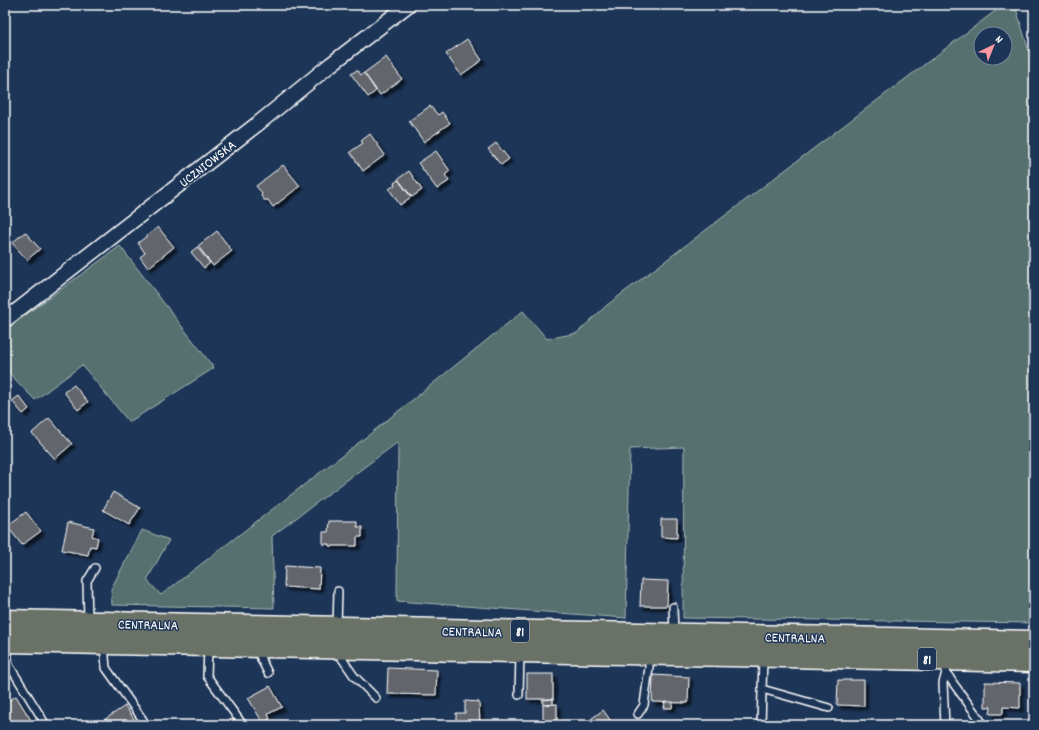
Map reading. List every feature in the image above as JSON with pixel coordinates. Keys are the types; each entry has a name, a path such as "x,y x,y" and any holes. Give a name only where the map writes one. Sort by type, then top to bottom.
{"main road":[{"name":"CENTRALNA","path":"6,635 88,623 520,651 763,656 946,666 1034,661"},
{"name":"CENTRALNA","path":"6,635 104,643 258,646 337,638 674,635 1034,642"}],"street":[{"name":"UCZNIOWSKA","path":"5,320 408,5"}],"lane":[{"path":"88,623 87,581 95,568"},
{"path":"338,591 337,638 343,660 354,676 376,698"},
{"path":"673,606 674,635"},
{"path":"6,635 9,665 46,725"},
{"path":"104,643 106,668 143,720"},
{"path":"208,645 207,676 243,725"},
{"path":"258,646 261,659 268,673"},
{"path":"520,651 520,695"},
{"path":"638,714 644,705 649,654"},
{"path":"761,725 763,656"},
{"path":"945,725 943,683 946,666"},
{"path":"946,666 953,683 984,725"},
{"path":"762,689 829,708"}],"green space":[{"path":"1003,5 1015,5 1034,68 1034,623 683,618 684,447 630,449 626,618 397,601 398,442 272,536 274,608 112,605 111,589 142,530 169,540 147,580 161,595 370,434 523,311 547,339 577,333 607,305 973,28 973,66 1013,66 1013,26 975,26"},
{"path":"120,246 214,368 129,422 82,365 35,400 5,369 5,330"}],"building":[{"path":"467,39 482,60 461,75 446,54"},
{"path":"386,57 402,79 380,95 364,73"},
{"path":"357,70 361,75 364,73 376,91 368,97 351,74"},
{"path":"430,106 438,115 442,112 450,123 424,142 409,121"},
{"path":"370,134 385,155 363,171 350,152 363,143 361,141"},
{"path":"496,143 509,159 501,165 488,149"},
{"path":"436,151 450,171 445,175 449,181 437,189 418,163"},
{"path":"283,165 300,186 273,207 268,200 264,200 261,196 262,193 256,186"},
{"path":"409,171 422,190 412,197 398,179"},
{"path":"398,180 411,197 400,205 389,189 395,185 394,183"},
{"path":"158,227 174,247 148,268 140,257 145,253 138,243"},
{"path":"217,231 232,251 213,266 198,246"},
{"path":"25,232 40,249 27,260 12,243"},
{"path":"197,247 210,263 204,268 191,252"},
{"path":"74,385 88,402 78,410 64,392"},
{"path":"19,396 29,409 23,414 12,401"},
{"path":"49,418 72,444 55,459 32,433"},
{"path":"113,492 140,508 129,525 103,510"},
{"path":"26,512 41,531 22,545 7,526"},
{"path":"661,519 677,519 677,538 661,537"},
{"path":"329,521 357,521 357,527 362,527 362,537 357,537 357,546 329,546 329,544 323,544 323,532 328,532"},
{"path":"68,522 94,528 92,536 98,538 96,547 90,546 88,555 62,550"},
{"path":"285,566 320,568 319,589 284,587"},
{"path":"641,580 668,581 667,606 640,606"},
{"path":"388,668 437,670 436,695 387,694"},
{"path":"527,674 553,674 553,699 527,699"},
{"path":"653,675 689,677 688,703 652,702"},
{"path":"838,680 864,680 864,706 837,705"},
{"path":"985,682 1020,683 1020,708 1003,707 1003,714 990,714 991,707 985,707"},
{"path":"270,686 282,707 268,714 270,719 263,723 248,698"},
{"path":"16,696 34,725 10,725 5,717 5,703"},
{"path":"553,699 553,705 543,705 543,700"},
{"path":"465,701 479,702 480,725 456,725 456,713 465,713"},
{"path":"665,702 673,702 672,708 664,708"},
{"path":"557,704 557,724 543,724 543,705"},
{"path":"125,706 138,725 108,725 104,720"},
{"path":"603,710 614,725 595,725 591,719"}]}
